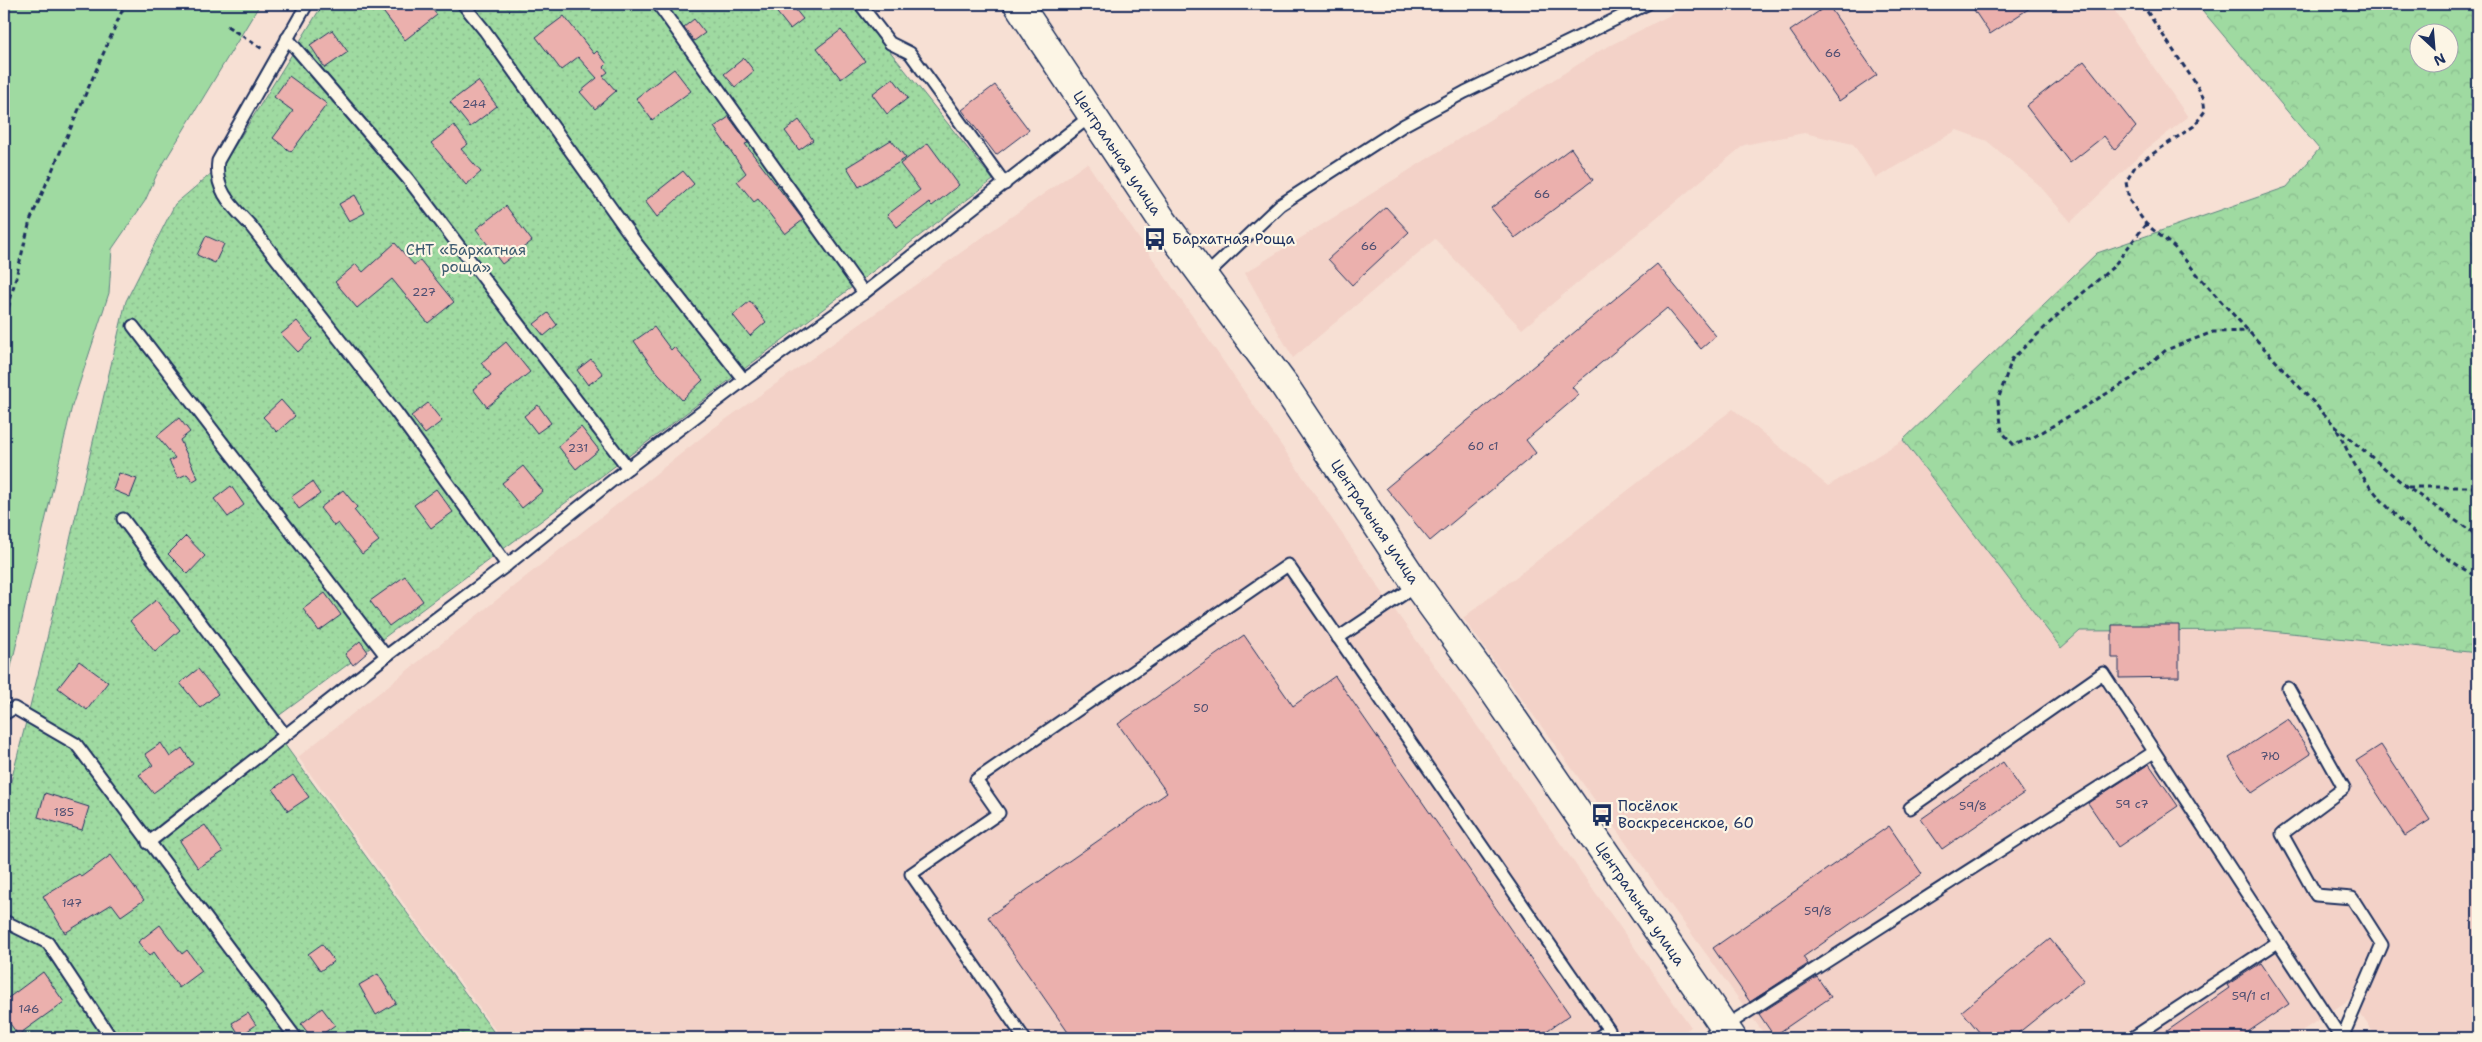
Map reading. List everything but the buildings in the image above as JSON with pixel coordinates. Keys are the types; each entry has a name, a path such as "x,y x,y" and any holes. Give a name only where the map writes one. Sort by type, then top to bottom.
{"main road":[{"name":"Центральная улица","path":"1018,4 1162,220 1284,386 1417,584 1489,684 1721,1034"}],"lane":[{"path":"308,4 275,57 218,161 216,174 224,196 250,225 390,404 507,565"},
{"path":"463,4 485,31 636,243 744,380"},
{"path":"658,4 864,293"},
{"path":"860,4 890,43 910,52 1005,184"},
{"path":"1204,277 1280,205 1404,125 1465,92 1647,4"},
{"path":"287,38 408,180 628,468"},
{"path":"148,843 386,656 507,565 628,468 744,380 864,293 1092,115"},
{"path":"133,326 386,656"},
{"path":"123,519 285,735"},
{"path":"1024,1038 911,874 999,813 976,780 1288,565 1609,1030 1597,1038"},
{"path":"1338,638 1417,584"},
{"path":"1910,808 2103,674 2342,1038"},
{"path":"2288,688 2344,788 2282,834 2316,895 2352,898 2382,945 2342,1038"},
{"path":"4,714 14,708 76,744 148,843 296,1038"},
{"path":"1721,1034 2154,752"},
{"path":"4,921 48,943 111,1038"},
{"path":"2132,1038 2278,942"}],"path":[{"path":"4,325 30,221 125,4"},
{"path":"2142,4 2196,84 2203,97 2204,111 2194,126 2136,165 2126,182 2129,200 2146,224 2174,247 2336,427 2407,487 2478,536"},
{"path":"227,26 275,57"},
{"path":"2146,224 2113,267 2062,311 2012,359 1998,400 2002,432 2014,445 2034,437 2130,379 2166,350 2213,332 2249,331"},
{"path":"2336,427 2360,473 2400,522 2444,557 2475,576 2478,575"},
{"path":"2407,487 2478,487"}],"shaded area":[{"path":"1692,4 2110,4 2188,117 2143,152 2071,222 2038,184 1987,141 1957,130 1876,178 1853,144 1804,133 1744,145 1522,329 1435,239 1293,358 1245,273 1601,50"},
{"path":"1087,163 1389,602 1691,1027 1675,1038 501,1038 298,757 711,430"},
{"path":"1733,409 1828,486 1903,440 2061,648 2080,631 2262,630 2478,653 2478,1038 2377,1038 2350,999 2291,1038 1767,1038 1463,618"}],"green space":[{"path":"4,4 260,4 157,174 145,201 112,249 109,293 72,406 4,697"},
{"name":"СНТ «Бархатная роща»","path":"323,4 852,4 993,180 673,423 269,723 498,1038 4,1038 4,809 44,651 126,301 175,204 225,162"},
{"path":"2197,4 2478,4 2478,653 2262,630 2080,631 2061,648 1903,440 2097,253 2287,187 2319,149"}],"place":[{"name":"Бархатная Роща","path":"1155,239"},
{"name":"Посёлок Воскресенское, 60","path":"1602,815"}]}
